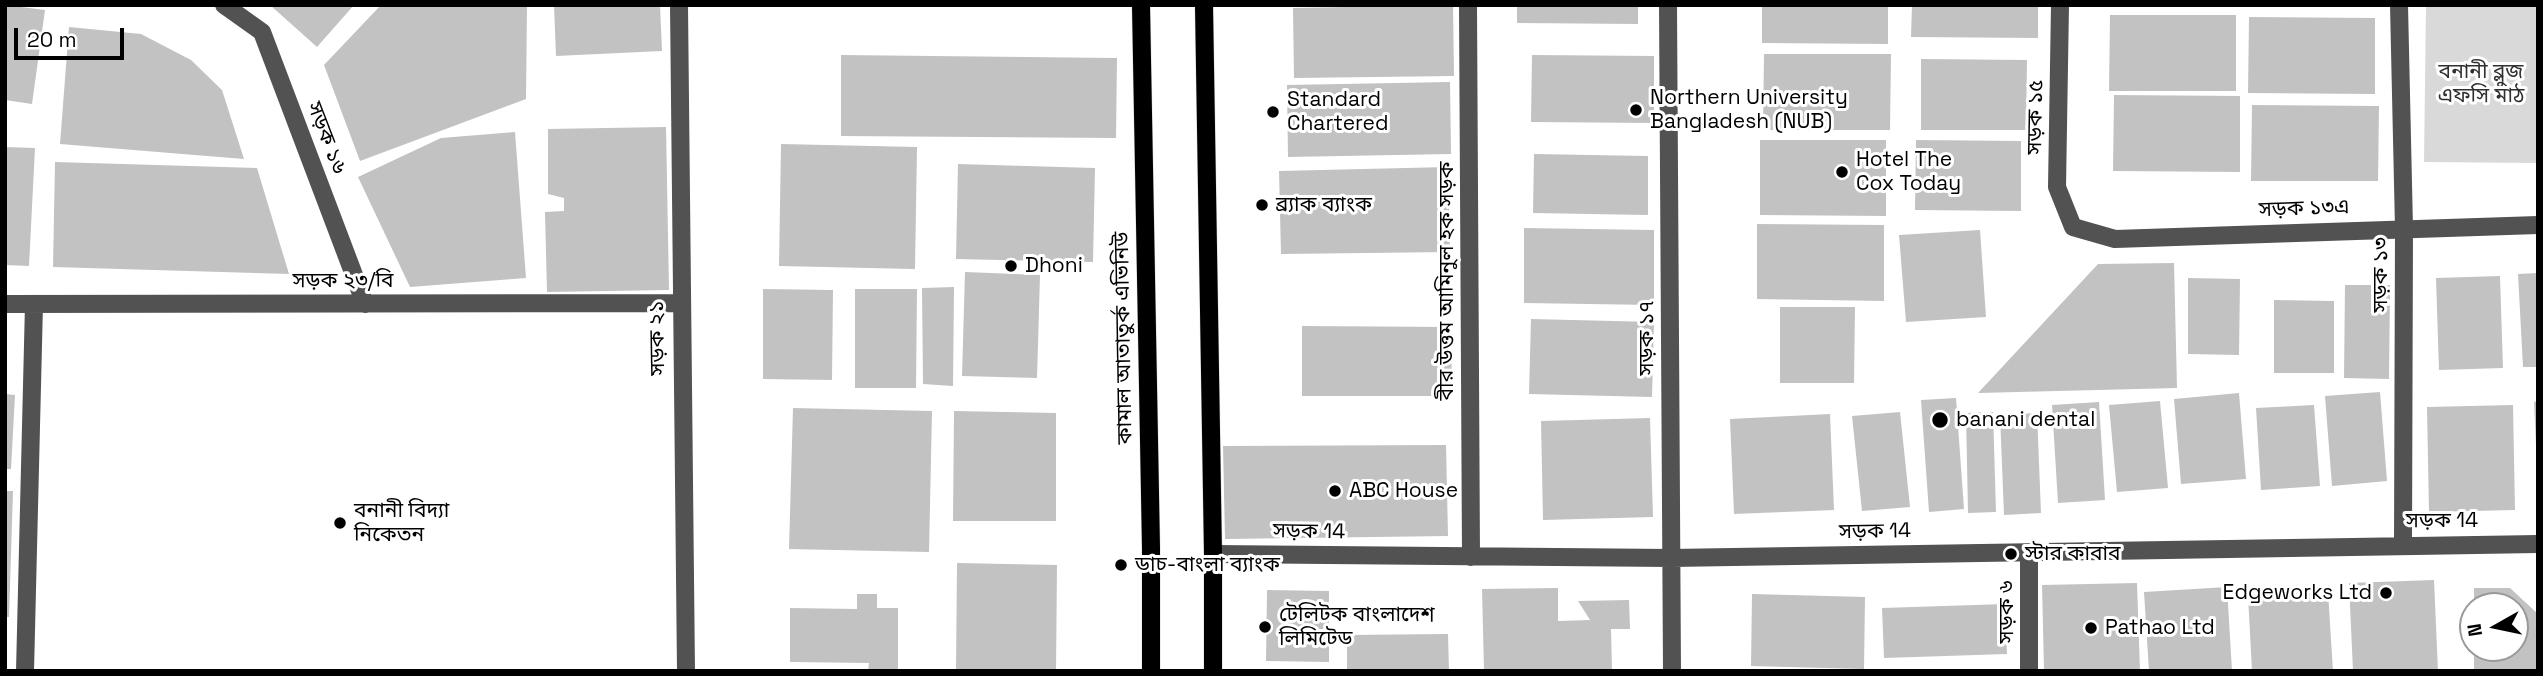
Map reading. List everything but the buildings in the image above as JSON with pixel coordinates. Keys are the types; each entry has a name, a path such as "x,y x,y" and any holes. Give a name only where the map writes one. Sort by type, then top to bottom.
{"main road":[{"name":"কামাল আতাতুর্ক এভিনিউ","path":"1141,5 1151,671"},
{"path":"1203,5 1213,671"}],"street":[{"name":"সড়ক ১৬","path":"224,5 261,32 365,303"},
{"name":"সড়ক ২১","path":"679,5 687,671"},
{"name":"বীর উত্তম আমিনুল হক সড়ক","path":"1468,5 1471,557"},
{"name":"সড়ক ১৭","path":"1668,5 1672,671"},
{"name":"সড়ক ১৫","path":"2060,5 2057,187 2073,227"},
{"name":"সড়ক ১৩","path":"2399,5 2404,228 2403,544"},
{"name":"সড়ক ১৩এ","path":"2073,227 2115,239 2538,225"},
{"name":"সড়ক ২৩/বি","path":"5,304 681,303"},
{"path":"25,671 34,304"},
{"name":"সড়ক 14","path":"1213,554 1671,558 2403,544 2538,544"},
{"name":"সড়ক ৬","path":"2029,553 2029,671"}],"green space":[{"name":"বনানী ব্লুজ এফসি মাঠ","path":"2426,5 2538,5 2538,163 2424,162"}],"place":[{"name":"Northern University Bangladesh (NUB)","path":"1636,110"},
{"name":"Standard Chartered","path":"1273,112"},
{"name":"Hotel The Cox Today","path":"1842,172"},
{"name":"ব্র্যাক ব্যাংক","path":"1262,205"},
{"name":"Dhoni","path":"1011,266"},
{"name":"banani dental","path":"1940,420"},
{"name":"ABC House","path":"1335,491"},
{"name":"বনানী বিদ্যা নিকেতন","path":"340,523"},
{"name":"স্টার কাবাব","path":"2011,554"},
{"name":"ডাচ-বাংলা ব্যাংক","path":"1121,565"},
{"name":"Edgeworks Ltd","path":"2386,593"},
{"name":"টেলিটক বাংলাদেশ লিমিটেড","path":"1265,627"},
{"name":"Pathao Ltd","path":"2091,628"}]}
